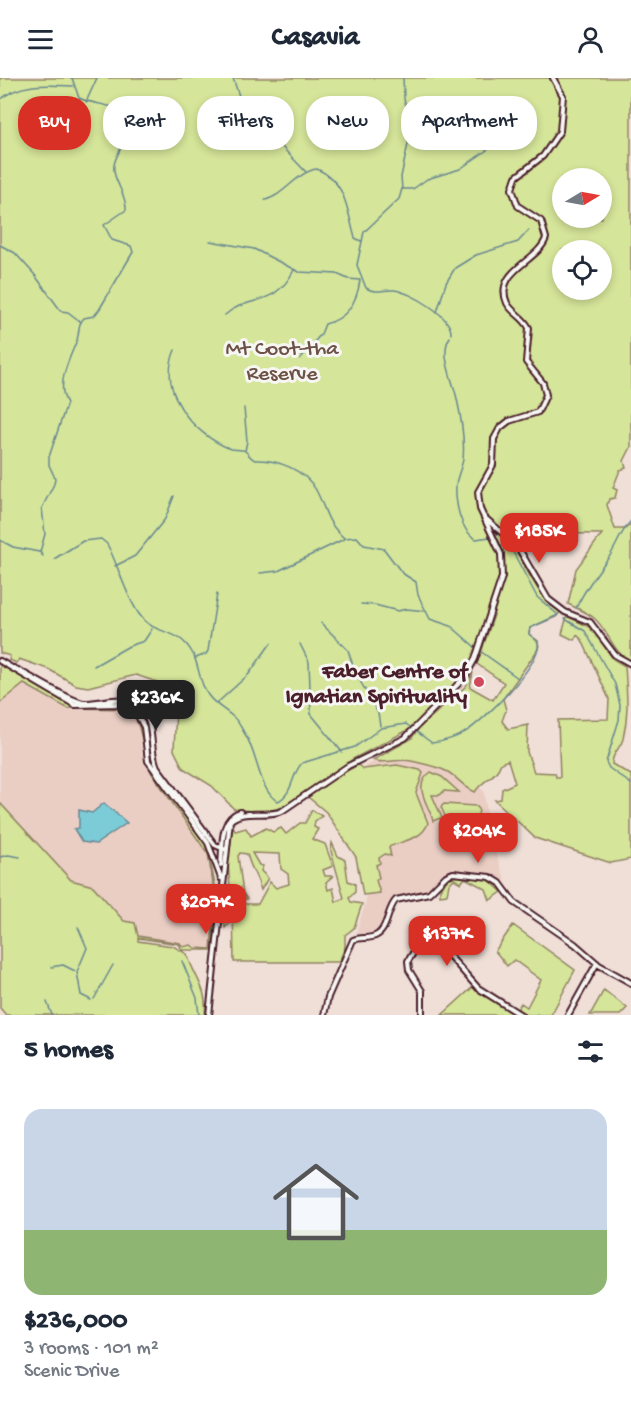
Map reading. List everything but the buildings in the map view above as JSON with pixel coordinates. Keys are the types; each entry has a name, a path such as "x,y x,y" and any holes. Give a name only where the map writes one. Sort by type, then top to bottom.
{"main road":[{"path":"221,890 229,820 239,815 269,815 284,810 348,766 399,741 413,731 465,677 475,659 502,581 501,554 478,496 493,465 497,432 509,421 538,412 546,395 543,383 526,362 529,328 509,306 505,292 513,270 538,252 546,238 541,221 518,206 512,189 516,177 543,156 560,131 563,96 553,78"},
{"path":"484,516 518,547 537,585 548,599 558,608 590,622 615,656 631,664"},
{"path":"493,534 502,531"},
{"path":"1,662 76,702 123,699 132,701 141,707 147,719 152,752 158,766 215,845 224,851"},
{"path":"20,672 75,705 121,704 136,712 142,721 148,761 214,853 224,851"},
{"path":"210,846 221,881"},
{"path":"209,1015 224,851"},
{"path":"324,1015 328,997 351,944 356,938 379,934 396,900 429,893 446,876 458,872 497,880 511,899 575,944 597,963 631,983"},
{"path":"422,1015 422,991 409,970 408,961 414,950 426,945 445,951 478,988 520,1015"},
{"path":"568,1015 597,963"}],"shaded area":[{"path":"24,684 67,708 128,709 138,719 143,757 208,854 215,895 211,949 182,947 180,943 138,936 93,886 71,880 0,803 0,703"},
{"path":"416,738 484,791 490,838 505,879 504,884 498,877 468,871 445,873 428,891 394,897 378,933 361,935 356,933 366,901 363,865 327,809 311,797"}],"green space":[{"name":"Mt Coot-tha Reserve","path":"0,78 631,78 631,447 624,461 626,468 620,470 613,488 617,490 615,498 609,499 607,505 615,529 625,529 631,524 631,661 615,648 604,629 594,618 568,604 576,569 602,534 503,533 542,595 560,612 556,617 530,628 529,634 538,641 539,648 503,699 506,710 502,721 508,729 528,725 527,752 534,772 555,773 556,777 560,777 558,720 608,719 609,699 582,640 577,635 574,640 562,634 567,616 593,629 613,659 625,666 626,721 623,739 613,757 612,764 631,775 631,859 611,863 535,838 495,800 501,799 502,789 515,783 508,760 501,763 496,772 475,792 448,772 435,767 406,760 381,762 373,760 411,739 419,728 466,686 473,672 470,687 493,700 504,683 477,664 494,615 491,613 464,676 410,729 353,759 289,806 269,813 234,809 212,786 183,768 174,750 176,709 166,690 157,682 136,675 88,687 76,685 48,669 19,659 17,663 9,660 10,656 0,653"},
{"path":"0,664 72,705 122,706 128,709 67,708 24,684 0,703"},
{"path":"129,709 135,712 141,722 148,764 140,731"},
{"path":"148,764 211,852 209,855 217,895 212,950 182,950 179,944 138,938 138,941 173,946 187,954 203,990 205,1015 6,1015 0,1008 0,803 71,880 93,886 124,921 135,923 138,936 180,943 183,947 191,945 195,948 211,949 215,895 208,854 151,772"},
{"path":"358,765 363,769 397,765 420,770 423,773 416,793 428,823 417,836 389,847 391,856 385,854 379,858 380,863 376,865 379,878 376,880 380,893 363,895 356,857 326,812 308,797"},
{"path":"431,772 442,777 459,792 444,791 440,795 432,795 446,827 442,825 440,818 433,821 423,795 422,783"},
{"path":"444,804 476,806 479,809 477,821 454,830 450,827 441,807"},
{"path":"312,810 322,816 315,821 314,827 318,829 312,839 325,844 333,866 323,870 325,876 333,876 326,882 328,890 333,888 336,902 344,898 331,851 332,843 338,856 345,860 348,881 355,884 355,892 349,898 351,902 362,904 354,928 345,935 345,947 339,962 234,962 233,904 258,904 270,882 276,888 289,884 288,874 281,869 280,854 252,853 259,865 263,866 261,871 268,878 261,890 247,854 240,853 238,856 243,893 247,899 231,902 231,922 225,928 223,895 230,887 228,863 233,825 235,831 246,828 251,836 266,828 273,832 281,828 286,834 300,823 305,823"},
{"path":"459,876 489,880 502,892 490,900 486,889 465,878 461,883 454,879 449,884 447,894 440,895 440,889 449,878"},
{"path":"513,925 575,970 551,1015 442,1015 473,987 515,1013 521,1003 527,1007 541,980 514,960 507,966 495,951"},
{"path":"604,990 627,1008 620,1015 590,1015"}],"water":[{"path":"104,803 127,823 96,844 82,842 74,829 79,828 79,810 92,813"}],"waterway":[{"path":"43,556 40,552 45,534 42,508 54,484 55,478 49,465 49,457 67,403 63,388 65,372 82,321 84,318 94,316 99,310 133,252 131,246 112,240 104,225 126,210 126,204 115,176 114,165 127,134 127,121 124,114 111,106 79,98 72,78"},
{"path":"89,96 97,78"},
{"path":"233,78 239,96 266,120 282,147 306,172"},
{"path":"403,78 404,99 412,125 401,177 402,189 399,199 364,232 357,265 366,288 377,291 394,290 420,300 445,320 450,327 451,334"},
{"path":"0,100 25,87 73,86"},
{"path":"403,189 413,189 427,179 460,169 487,150"},
{"path":"265,200 272,198 304,174 317,169 334,181 340,189 355,238 361,241"},
{"path":"437,312 446,283 455,268 476,255 518,242 529,230"},
{"path":"210,241 254,249 299,272 337,274 348,279 360,280"},
{"path":"0,245 15,253 34,274 61,311 68,312 81,322"},
{"path":"225,315 278,291 294,270"},
{"path":"300,359 321,334 325,324 333,322 350,308 360,280"},
{"path":"450,337 447,343 446,359 458,406 463,444 456,499 466,530 476,539 490,537"},
{"path":"175,350 171,365 171,381 182,410 192,422 204,433 231,449 244,450 255,460 272,461 298,471 316,490 330,521 344,538 357,537 364,545 384,549 402,573 416,582 418,595 430,619 451,626 475,647"},
{"path":"244,408 247,441 245,451"},
{"path":"115,566 135,556 165,519 174,496"},
{"path":"576,608 631,521"},
{"path":"494,535 500,534 506,539 537,597 557,614"},
{"path":"54,559 83,541 101,539 107,544 129,597 139,614 150,625 179,638 189,648 208,695 238,722 249,742 267,790 278,801 287,793 302,763 355,747 381,728 406,724 432,743 450,739 467,731 511,690 531,664 537,652 538,642 529,634 530,628 558,615"},
{"path":"260,573 278,571 344,539"},
{"path":"0,540 13,547 39,552"},
{"path":"196,658 208,651 217,594"},
{"path":"361,604 398,611 406,609 427,611"},
{"path":"565,619 585,631 615,684 620,705 619,720 606,762 609,768 631,784"},
{"path":"321,623 348,650 355,672 378,713 380,726"},
{"path":"94,666 129,646 144,641 152,629"},
{"path":"216,704 249,674 271,643"},
{"path":"300,644 309,662 311,714 342,752"},
{"path":"480,651 518,678"},
{"path":"0,857 8,855 20,857"},
{"path":"78,927 87,948 77,972 81,995 91,1000"},
{"path":"182,961 197,998 199,1015"},
{"path":"51,967 63,965 75,971"},
{"path":"94,999 113,965"},
{"path":"47,1002 52,1015"}],"place":[{"name":"Faber Centre of Ignatian Spirituality","path":"479,682"}]}
